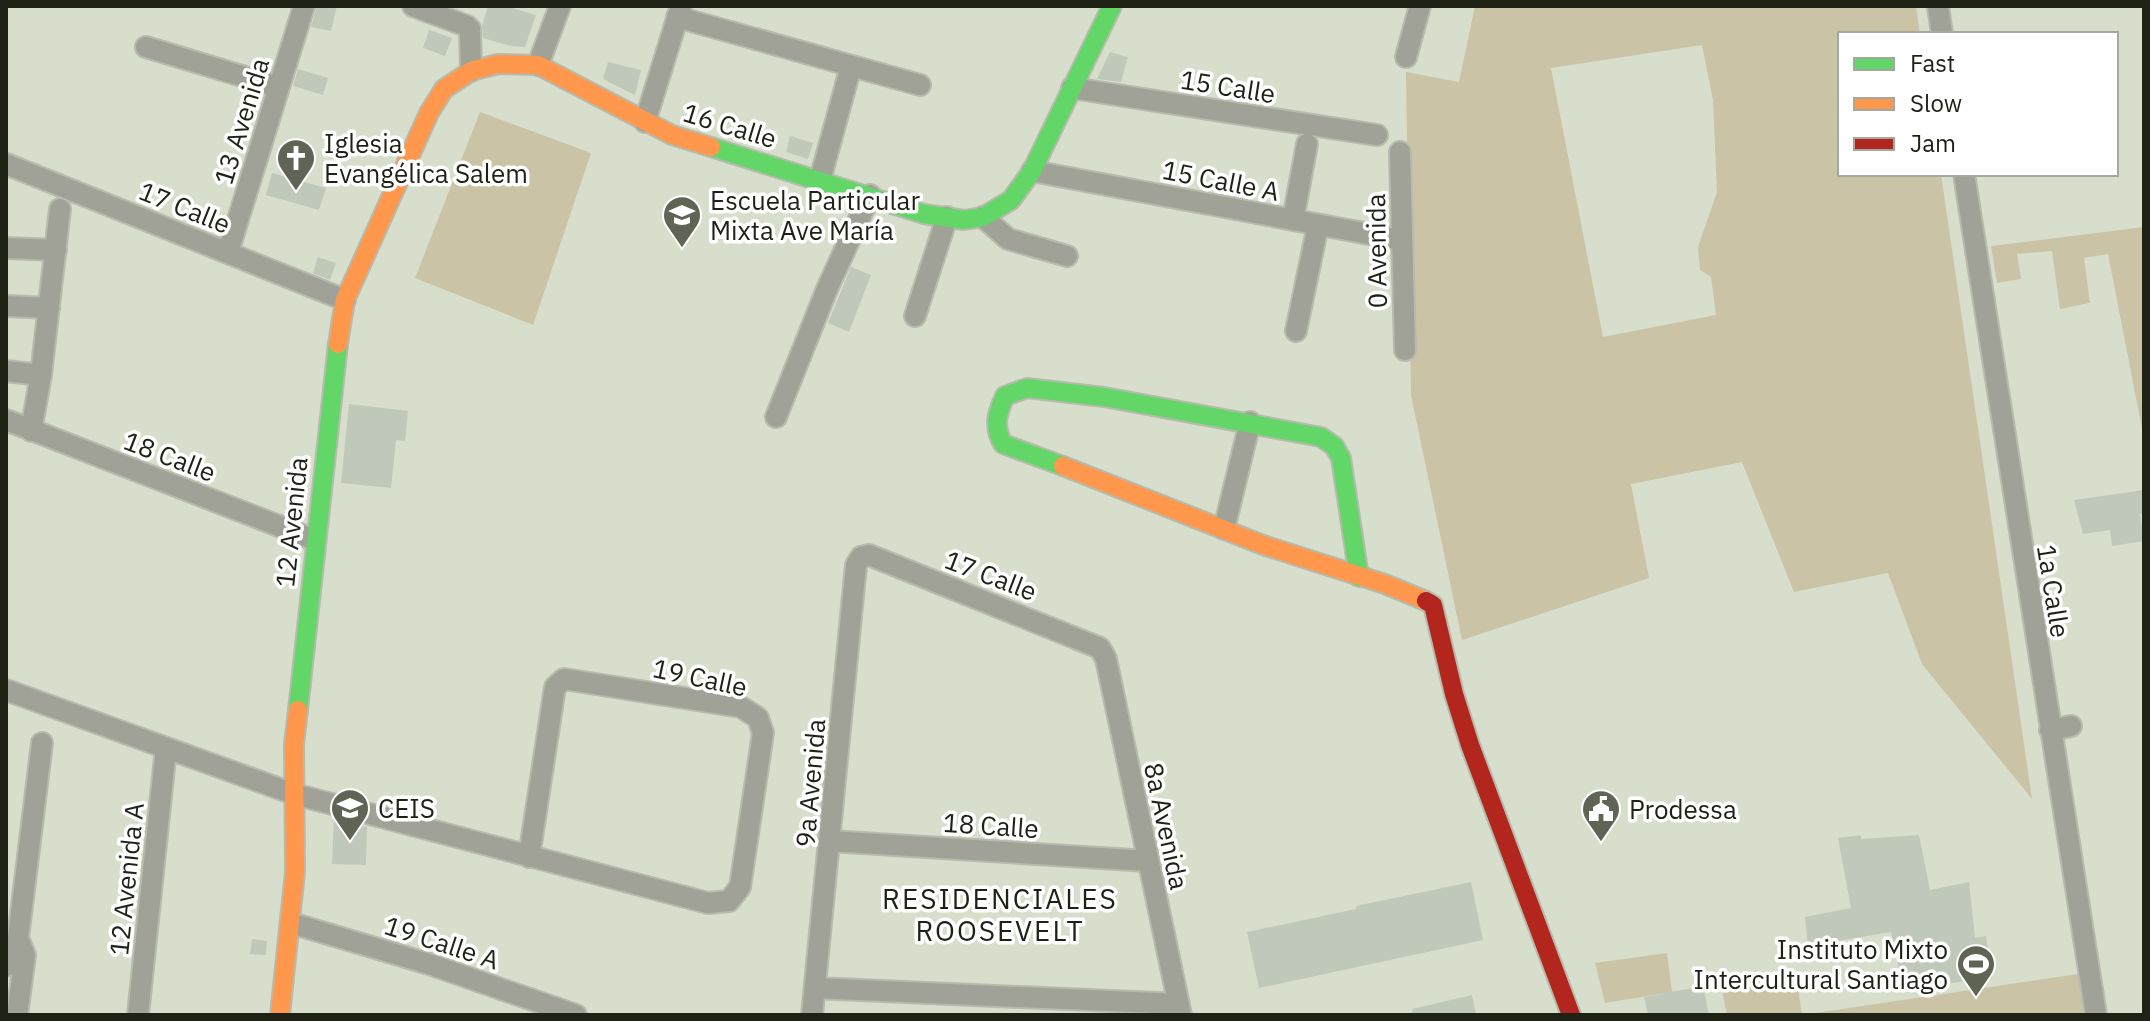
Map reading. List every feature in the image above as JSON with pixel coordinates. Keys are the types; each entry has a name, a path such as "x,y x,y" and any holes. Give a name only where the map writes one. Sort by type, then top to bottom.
{"main road":[{"path":"983,217 1011,200 1032,171 1112,6"},
{"name":"16 Calle","path":"471,71 498,64 538,65 672,135 924,214 964,220 983,217"},
{"name":"12 Avenida","path":"280,1015 295,872 294,744 339,331 345,300 429,113 444,89 471,71"},
{"path":"1359,577 1341,458 1334,446 1321,437 1104,397 1027,388 1005,396 996,416 995,432 1003,444 1301,559 1418,596 1433,605 1456,703 1571,1015"}],"street":[{"name":"13 Avenida","path":"228,252 304,6"},
{"path":"413,6 470,29 471,71"},
{"path":"538,65 560,6"},
{"path":"1406,57 1420,6"},
{"path":"1938,6 1942,32"},
{"path":"645,122 679,12 920,85"},
{"path":"146,47 278,87"},
{"path":"820,180 851,66"},
{"name":"15 Calle","path":"1072,88 1377,135"},
{"path":"1293,220 1307,144"},
{"name":"0 Avenida","path":"1400,152 1405,350"},
{"name":"17 Calle","path":"6,164 345,300"},
{"name":"15 Calle A","path":"1032,171 1401,240"},
{"name":"1a Calle","path":"1964,176 2096,1015"},
{"path":"776,417 827,289 870,195"},
{"path":"31,431 41,375 60,209"},
{"path":"915,316 947,217"},
{"path":"983,217 1008,239 1067,256"},
{"path":"1296,331 1318,225"},
{"path":"6,248 56,250"},
{"path":"6,306 49,308"},
{"path":"6,371 41,375"},
{"name":"18 Calle","path":"6,420 315,540"},
{"path":"1224,529 1250,422"},
{"name":"17 Calle","path":"861,557 869,555 1100,648"},
{"name":"9a Avenida","path":"812,1015 856,565 861,557"},
{"name":"8a Avenida","path":"1100,648 1106,659 1180,1010"},
{"name":"19 Calle","path":"6,690 294,794 529,857 708,903 729,901 740,887 763,733 758,718 741,707 564,679 555,687 529,857"},
{"path":"2050,730 2071,726"},
{"path":"6,966 42,743"},
{"name":"12 Avenida A","path":"138,1015 166,748"},
{"name":"18 Calle","path":"830,841 1148,861"},
{"name":"19 Calle A","path":"291,923 429,964 576,1015"},
{"path":"12,938 25,955 17,1015"},
{"path":"815,988 1180,1010"}],"shaded area":[{"path":"1475,6 1916,6 1920,32 1838,32 1838,176 1941,176 2032,799 1922,664 1888,573 1794,592 1742,462 1631,484 1649,578 1462,640 1411,395 1406,72 1459,82","holes":["1702,45 1713,100 1717,192 1698,247 1700,270 1711,277 1716,315 1603,337 1551,68"]},
{"path":"480,112 591,153 533,325 415,278"},
{"path":"2144,227 2144,439 2108,254 2084,258 2090,303 2060,309 2052,251 2017,254 2021,279 1997,283 1991,246"},
{"name":"Instituto Mixto Intercultural Santiago","path":"1667,953 1672,992 1605,1003 1595,963"},
{"name":"Instituto Mixto Intercultural Santiago","path":"2078,974 2084,1015 1802,1015"},
{"name":"Instituto Mixto Intercultural Santiago","path":"1796,976 1802,1015 1727,1015 1721,986"}],"building":[{"path":"317,6 337,6 331,31 311,27"},
{"path":"488,6 505,6 536,15 525,47 483,38 482,26"},
{"path":"429,30 452,38 445,56 423,48"},
{"path":"1110,52 1128,57 1121,82 1097,79"},
{"path":"608,62 641,70 635,95 603,79"},
{"path":"298,69 328,78 323,95 293,86"},
{"path":"790,136 813,143 808,159 786,152"},
{"name":"Iglesia Evangélica Salem","path":"272,173 326,188 319,210 266,195"},
{"path":"318,257 336,263 330,280 313,273"},
{"path":"851,267 871,275 849,332 828,323"},
{"path":"349,404 408,411 405,441 396,440 391,488 341,483"},
{"path":"2144,490 2144,513 2140,514 2144,541 2112,546 2110,530 2083,534 2074,500"},
{"name":"CEIS","path":"334,819 367,827 366,865 332,864"},
{"path":"1861,835 1861,839 1919,835 1930,890 1969,882 1975,938 1986,936 1992,978 1903,989 1891,932 1808,946 1805,917 1851,908 1838,838"},
{"path":"1471,882 1483,940 1259,988 1247,932"},
{"path":"252,939 267,941 266,955 250,954"},
{"name":"Instituto Mixto Intercultural Santiago","path":"1703,986 1709,1015 1648,1015 1644,997"},
{"path":"1472,995 1476,1015 1413,1015 1412,1009"}],"traffic: fast":[{"path":"711,147 924,214 964,220 983,217 1011,200 1032,171 1112,6"},
{"path":"298,710 338,344"},
{"path":"1063,466 1003,444 997,420 1005,396 1027,388 1104,397 1321,437 1334,446 1341,458 1359,577"}],"traffic: slow":[{"path":"338,344 345,300 429,113 444,89 471,71 498,64 538,65 672,135 711,147"},
{"path":"1063,466 1263,545 1385,584 1426,601"},
{"path":"280,1015 295,872 294,744 298,710"}],"traffic: jam":[{"path":"1426,601 1433,605 1454,694 1470,745 1571,1015"}],"place":[{"name":"Iglesia Evangélica Salem","path":"296,192"},
{"name":"Escuela Particular Mixta Ave María","path":"682,249"},
{"name":"CEIS","path":"350,842"},
{"name":"Prodessa","path":"1601,843"},
{"name":"Instituto Mixto Intercultural Santiago","path":"1976,998"}],"district":[{"name":"RESIDENCIALES ROOSEVELT","path":"1000,914"}]}
